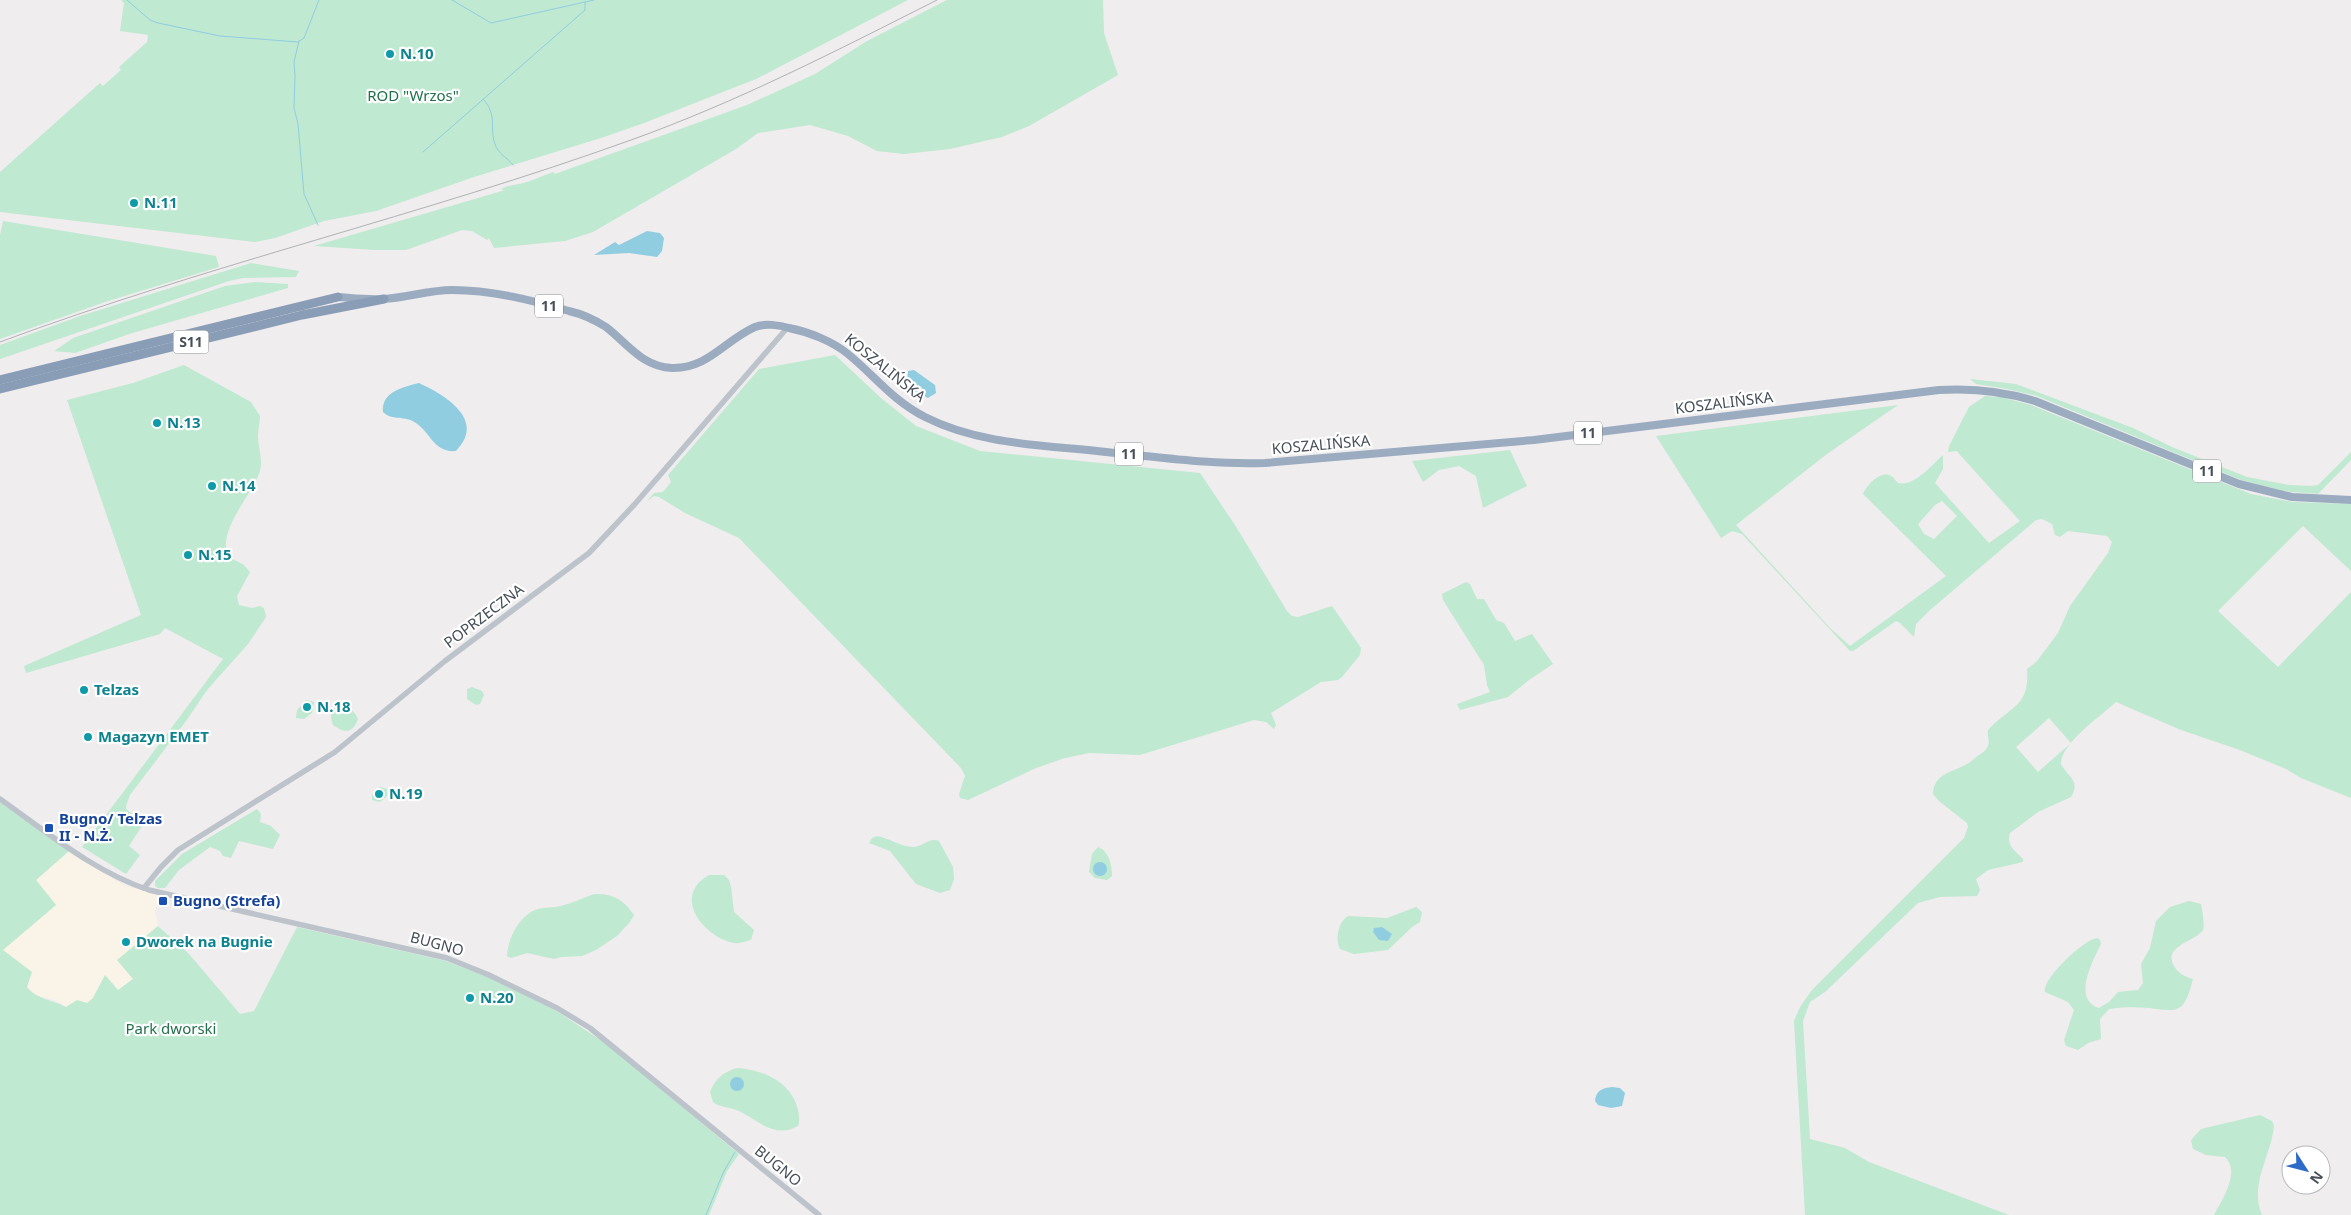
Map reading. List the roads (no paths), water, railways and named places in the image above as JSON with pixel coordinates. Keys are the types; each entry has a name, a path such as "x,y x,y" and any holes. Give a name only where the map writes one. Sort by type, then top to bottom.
{"highway":[{"name":"11","path":"338,297 384,299 450,290 482,291 516,297 572,311 589,318 617,336 635,354 660,367 672,368 690,367 701,363 757,325 788,327"},
{"name":"S11","path":"0,380 338,297"},
{"name":"S11","path":"0,389 302,315 384,299"},
{"name":"KOSZALIŃSKA","path":"788,327 819,338 844,352 900,402 929,419 954,429 1008,441 1236,464 1534,440 1888,396 1960,389 1987,390 2018,396 2058,410 2239,484 2286,496 2351,500"}],"street":[{"name":"POPRZECZNA","path":"144,888 166,861 185,846 294,779 347,743 445,661 589,553 628,512 788,327"},
{"name":"BUGNO","path":"0,798 81,855 124,881 144,888 439,957 489,974 557,1008 590,1028 819,1215"}],"water":[{"path":"647,231 660,233 664,238 662,251 657,257 629,253 594,255 615,242 619,245"},
{"path":"914,370 935,385 936,393 928,398 916,392 907,383 908,371"},
{"path":"419,383 440,394 459,410 465,419 467,429 464,440 456,451 449,451 438,446 416,423 387,415 383,412 383,405 389,395"},
{"path":"1097,862 1103,862 1107,869 1103,876 1097,876 1093,872 1093,866"},
{"path":"1382,927 1392,934 1388,941 1379,940 1373,932 1374,928"},
{"path":"734,1077 740,1077 744,1084 740,1091 734,1091 730,1087 730,1081"},
{"path":"1612,1087 1620,1088 1625,1093 1622,1106 1611,1108 1598,1105 1595,1101 1598,1092"}],"waterway":[{"path":"127,0 150,20 158,23 220,36 298,42 304,38 319,0"},
{"path":"452,0 491,23 594,0"},
{"path":"423,152 585,10 585,2"},
{"path":"299,41 294,62 294,108 298,124 304,194 318,225"},
{"path":"483,99 488,105 492,116 493,138 496,147 513,165"},
{"path":"706,1215 723,1173 735,1152"}],"railway":[{"path":"0,342 157,288 474,192 631,140 748,92 824,57 937,0"}],"place":[{"name":"N.10","path":"390,54"},
{"name":"N.11","path":"134,203"},
{"name":"N.13","path":"157,423"},
{"name":"N.14","path":"212,486"},
{"name":"N.15","path":"188,555"},
{"name":"Telzas","path":"84,690"},
{"name":"N.18","path":"307,707"},
{"name":"Magazyn EMET","path":"88,737"},
{"name":"N.19","path":"379,794"},
{"name":"Bugno/ Telzas II - N.Ż.","path":"49,828"},
{"name":"Bugno (Strefa)","path":"163,901"},
{"name":"Dworek na Bugnie","path":"126,942"},
{"name":"N.20","path":"470,998"}],"park label":[{"name":"ROD \"Wrzos\"","path":"413,96"},
{"name":"Park dworski","path":"171,1029"}]}
